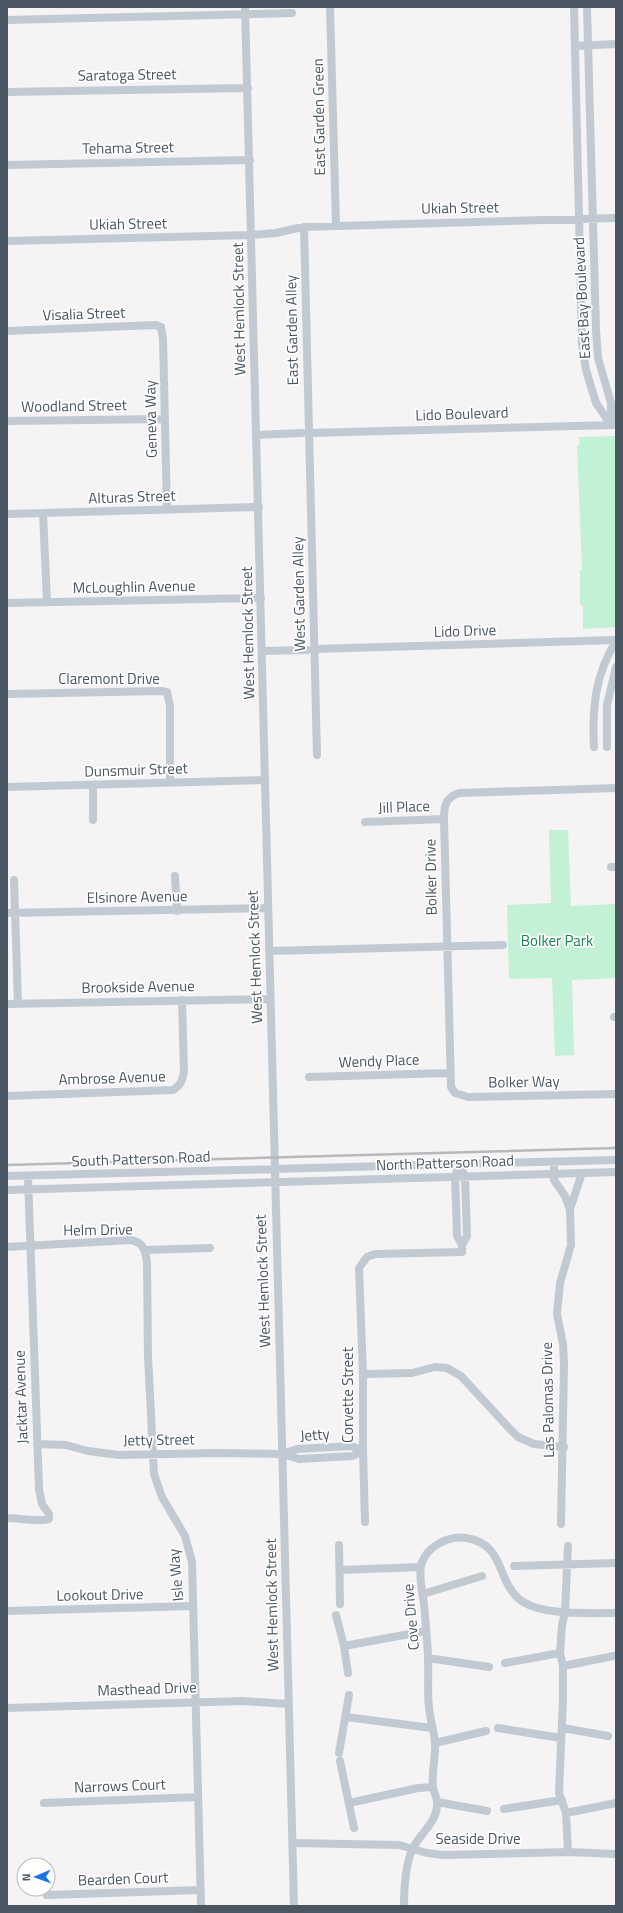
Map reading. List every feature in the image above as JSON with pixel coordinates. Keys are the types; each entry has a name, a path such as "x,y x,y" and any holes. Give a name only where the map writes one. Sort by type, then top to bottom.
{"street":[{"name":"East Garden Green","path":"330,7 336,225"},
{"name":"East Bay Boulevard","path":"574,7 582,331 584,358 596,402 614,425"},
{"name":"East Bay Boulevard","path":"587,7 597,347 601,370 611,403 614,425"},
{"path":"7,20 245,11 292,13"},
{"name":"West Hemlock Street","path":"245,11 252,235 270,999 294,1906"},
{"path":"575,46 616,44"},
{"name":"Saratoga Street","path":"7,92 248,88"},
{"name":"Tehama Street","path":"7,165 250,160"},
{"name":"Ukiah Street","path":"7,241 276,234 301,228 336,225 616,218"},
{"name":"East Garden Alley","path":"301,228 305,433"},
{"name":"Visalia Street","path":"7,331 156,325 161,327"},
{"name":"Geneva Way","path":"161,327 163,340 167,510"},
{"name":"Woodland Street","path":"7,421 165,419"},
{"name":"Lido Boulevard","path":"257,434 614,425"},
{"name":"West Garden Alley","path":"305,433 311,650 317,755"},
{"name":"Alturas Street","path":"7,514 258,507"},
{"path":"43,513 47,602"},
{"name":"McLoughlin Avenue","path":"7,603 261,598"},
{"path":"594,747 594,716 598,681 606,658 616,641"},
{"name":"Lido Drive","path":"262,651 616,641"},
{"path":"607,747 607,705 616,667"},
{"name":"Claremont Drive","path":"7,694 161,690 167,692 170,706 170,783"},
{"name":"Dunsmuir Street","path":"7,787 265,780"},
{"path":"92,785 93,820"},
{"name":"Bolker Drive","path":"449,1073 444,819 445,803 450,797 459,793 616,788"},
{"name":"Jill Place","path":"365,822 444,819"},
{"path":"176,876 177,911"},
{"path":"14,880 11,913 18,1004"},
{"name":"Elsinore Avenue","path":"11,913 177,911 268,908"},
{"path":"269,951 503,944"},
{"name":"Brookside Avenue","path":"7,1004 270,999"},
{"name":"Ambrose Avenue","path":"7,1096 173,1090 179,1087 184,1072 182,1000"},
{"name":"Wendy Place","path":"309,1077 449,1073"},
{"name":"Bolker Way","path":"449,1073 451,1087 455,1093 464,1097 616,1094"},
{"name":"North Patterson Road","path":"275,1169 616,1160"},
{"name":"Las Palomas Drive","path":"554,1162 554,1180 565,1196 570,1210 571,1245 560,1283 557,1314 563,1344 564,1364 564,1447 561,1524"},
{"path":"460,1164 465,1176 467,1236 462,1248"},
{"path":"460,1164 455,1176 457,1236 462,1248"},
{"name":"South Patterson Road","path":"7,1176 275,1169"},
{"name":"North Patterson Road","path":"275,1182 616,1172"},
{"path":"570,1210 582,1173"},
{"name":"Jacktar Avenue","path":"7,1518 43,1521 49,1519 49,1514 40,1498 28,1176"},
{"name":"South Patterson Road","path":"7,1190 275,1182"},
{"name":"Helm Drive","path":"7,1247 131,1240 140,1243 145,1250 210,1248"},
{"name":"Corvette Street","path":"366,1522 363,1451 364,1374 359,1268 366,1257 375,1254 462,1248"},
{"name":"Isle Way","path":"145,1250 147,1262 152,1454 157,1486 162,1498 180,1525 189,1548 192,1562 201,1906"},
{"path":"364,1374 412,1373 435,1367 447,1368 461,1376 518,1436 534,1444 564,1447"},
{"name":"Jetty Street","path":"37,1444 66,1445 105,1454 283,1454"},
{"name":"Jetty","path":"283,1454 297,1449 351,1446 363,1451"},
{"name":"Cove Drive","path":"437,1802 433,1787 435,1743 428,1707 428,1658 421,1567 428,1553 442,1542 458,1537 478,1541 497,1557 507,1581 519,1599 539,1608 565,1612 614,1613"},
{"path":"339,1545 340,1604"},
{"path":"568,1546 565,1612 562,1625 560,1653 563,1666 562,1738 559,1793 566,1813 568,1852"},
{"path":"514,1566 616,1563"},
{"path":"340,1570 421,1567"},
{"path":"423,1594 482,1576"},
{"name":"Lookout Drive","path":"7,1611 193,1606"},
{"path":"336,1615 344,1646 348,1673"},
{"path":"344,1646 426,1631"},
{"path":"505,1663 560,1653"},
{"path":"563,1666 614,1656"},
{"path":"428,1658 489,1667"},
{"path":"349,1695 340,1757 354,1828"},
{"name":"Masthead Drive","path":"7,1708 242,1700 289,1704"},
{"path":"346,1717 432,1728"},
{"path":"498,1728 562,1738"},
{"path":"562,1728 608,1736"},
{"path":"435,1743 486,1731"},
{"path":"349,1803 418,1788 433,1787"},
{"name":"Narrows Court","path":"44,1803 198,1797"},
{"path":"504,1809 562,1800"},
{"path":"404,1906 407,1867 413,1848 434,1818 437,1802 487,1811"},
{"path":"566,1813 616,1803"},
{"name":"Seaside Drive","path":"293,1843 391,1844 413,1848 427,1853 443,1855 568,1852 616,1854"},
{"name":"Bearden Court","path":"56,1895 200,1890"}],"green space":[{"path":"616,436 616,627 583,629 583,606 580,605 580,570 582,570 577,445 580,445 579,437"},
{"name":"Bolker Park","path":"549,830 568,830 571,906 616,904 616,978 572,980 574,1055 555,1056 552,978 509,979 507,905 551,903"}],"railway":[{"path":"7,1165 616,1148"}]}
